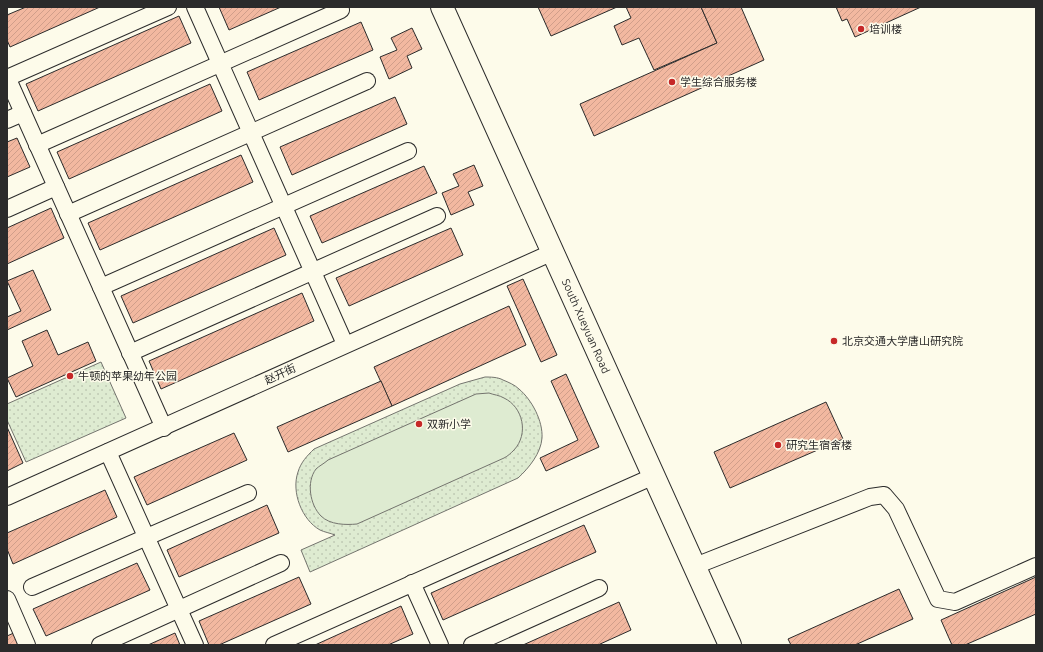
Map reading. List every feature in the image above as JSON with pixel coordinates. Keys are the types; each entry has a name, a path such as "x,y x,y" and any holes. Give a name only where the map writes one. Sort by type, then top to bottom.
{"main road":[{"name":"South Xueyuan Road","path":"442,7 730,645"}],"street":[{"path":"164,428 7,77 168,7"},
{"path":"195,7 345,344"},
{"path":"38,145 341,10"},
{"path":"68,214 367,81"},
{"path":"7,120 23,113"},
{"path":"101,288 408,151"},
{"path":"7,209 56,187"},
{"path":"130,352 437,216"},
{"name":"赵开街","path":"7,497 164,428 345,344 552,252"},
{"path":"108,452 195,645"},
{"path":"274,645 654,476"},
{"path":"32,587 248,493"},
{"path":"695,566 870,497 884,495 896,509 938,599 955,602 1036,566"},
{"path":"100,645 281,563"},
{"path":"412,583 440,645"},
{"path":"472,645 599,588"},
{"path":"7,599 10,615 27,645"}],"green space":[{"path":"101,362 126,418 26,462 7,420 7,404"},
{"path":"485,377 499,378 516,386 528,399 536,411 542,431 541,444 537,455 526,470 518,478 310,572 301,550 335,535 320,530 308,520 303,513 297,497 296,480 299,468 314,449 460,384"},
{"path":"489,393 502,397 510,402 516,408 522,421 519,444 507,456 357,524 333,523 321,516 317,511 312,500 310,487 311,480 316,469 328,460 476,394"}],"building":[{"path":"26,7 100,7 10,47 7,40 7,15"},
{"path":"219,7 281,7 229,30"},
{"path":"538,7 617,7 551,36"},
{"path":"626,7 701,7 717,43 654,70 639,38 622,45 614,26 631,18"},
{"name":"学生综合服务楼","path":"701,7 741,7 764,60 594,136 580,104 717,43"},
{"name":"培训楼","path":"836,7 921,7 855,37 847,19 842,21"},
{"path":"179,16 191,43 38,111 26,84"},
{"path":"361,22 373,50 259,100 247,72"},
{"path":"412,28 422,49 407,56 412,68 389,79 380,57 397,50 391,38"},
{"path":"210,84 222,111 69,179 57,152"},
{"path":"395,97 407,124 292,175 280,147"},
{"path":"17,138 30,167 7,177 7,142"},
{"path":"241,155 253,182 100,250 88,223"},
{"path":"474,165 483,186 468,192 474,205 451,215 442,193 459,186 453,174"},
{"path":"424,166 437,193 322,243 310,216"},
{"path":"51,208 64,238 7,264 7,228"},
{"path":"274,228 286,255 133,323 121,296"},
{"path":"451,228 463,255 349,306 336,278"},
{"path":"33,270 51,310 7,330 7,317 21,311 7,281"},
{"path":"523,279 557,355 541,362 507,286"},
{"path":"302,293 314,321 161,389 149,361"},
{"path":"509,306 526,345 392,406 374,367"},
{"path":"47,330 58,355 88,342 96,361 16,397 7,378 33,366 22,341"},
{"path":"566,374 599,447 546,471 540,458 578,440 551,381"},
{"path":"381,381 392,406 288,452 277,427"},
{"name":"研究生宿舍楼","path":"826,402 843,439 730,488 714,452"},
{"path":"7,427 23,463 7,471"},
{"path":"234,433 247,460 147,505 134,477"},
{"path":"105,490 117,517 13,564 7,549 7,533"},
{"path":"267,505 279,533 179,577 167,550"},
{"path":"584,525 596,552 443,620 431,593"},
{"path":"137,563 150,590 46,636 33,609"},
{"path":"299,577 311,604 219,645 209,645 199,621"},
{"path":"1036,577 1036,614 965,645 952,645 941,620"},
{"path":"899,589 913,619 855,645 791,645 788,639"},
{"path":"619,602 631,630 598,645 523,645"},
{"path":"401,606 413,634 388,645 315,645"},
{"path":"16,632 22,645 7,645 7,636"},
{"path":"175,633 180,645 148,645"}],"place":[{"name":"培训楼","path":"861,29"},
{"name":"学生综合服务楼","path":"672,82"},
{"name":"北京交通大学唐山研究院","path":"834,341"},
{"name":"牛顿的苹果幼年公园","path":"70,376"},
{"name":"双新小学","path":"419,424"},
{"name":"研究生宿舍楼","path":"778,445"}]}
